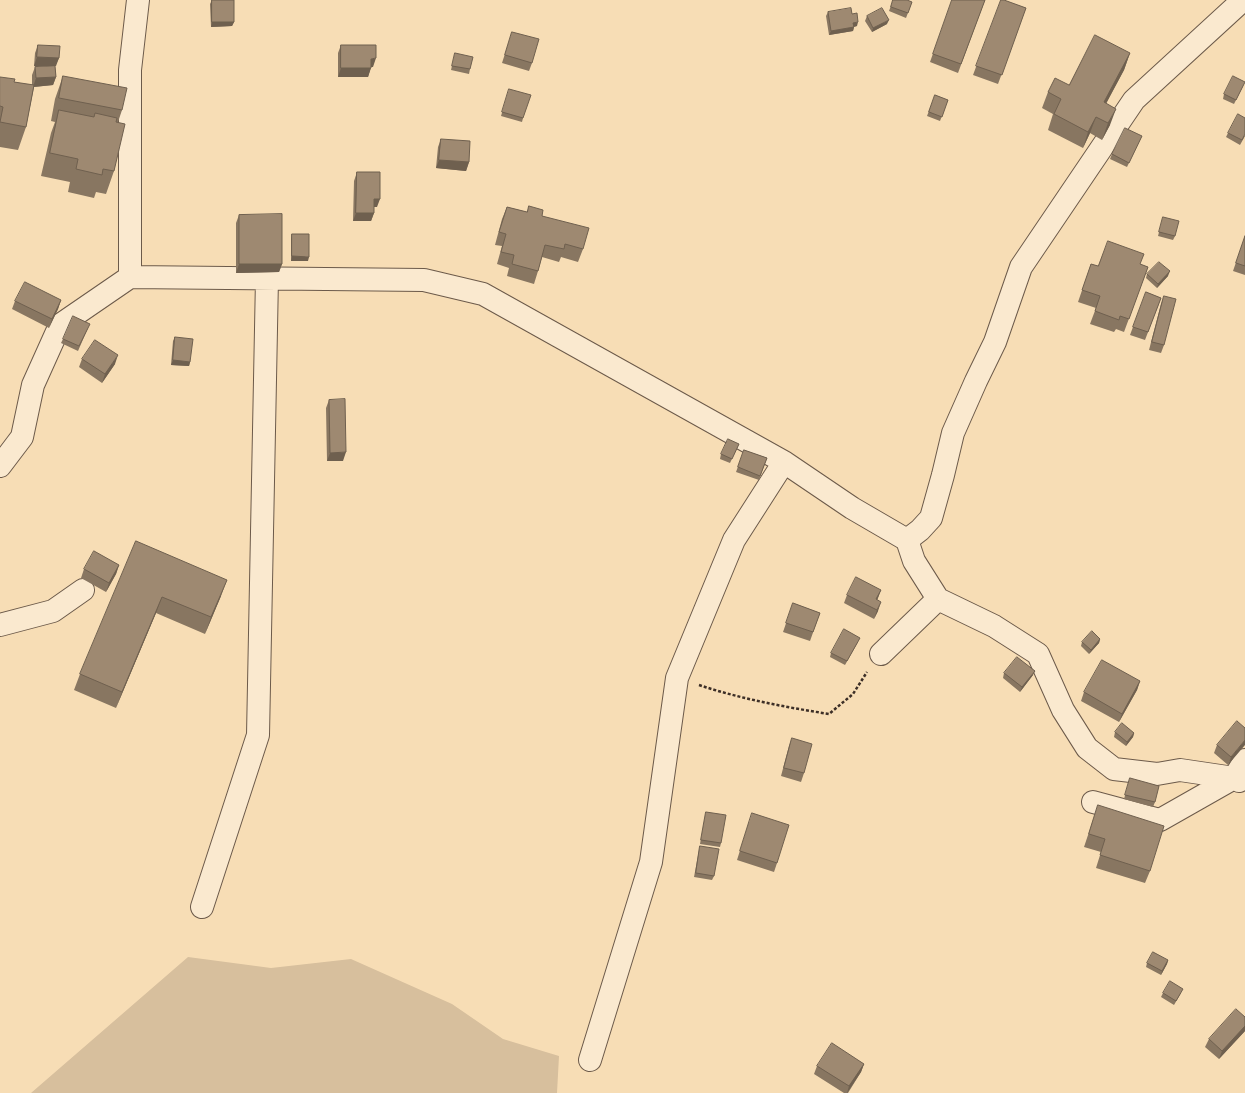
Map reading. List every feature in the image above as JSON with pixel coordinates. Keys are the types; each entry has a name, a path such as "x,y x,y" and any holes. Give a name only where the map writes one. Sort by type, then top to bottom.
{"street":[{"path":"130,277 130,70 138,0"},
{"path":"907,540 920,530 931,518 953,433 976,380 995,342 1021,267 1134,100 1243,0"},
{"path":"0,466 22,437 33,385 60,325 130,277 424,280 483,294 784,462 852,508 907,540 914,561 938,599 994,626 1038,654 1063,710 1087,748 1114,769 1157,774 1180,770 1241,774"},
{"path":"202,907 258,735 267,278"},
{"path":"590,1060 652,862 677,678 734,540 784,462"},
{"path":"0,625 53,612 83,590"},
{"path":"881,654 938,599"},
{"path":"1093,802 1160,820 1241,774"}],"path":[{"path":"677,678 716,691 787,707 829,714 853,694 869,668 881,654"}],"shaded area":[{"path":"188,957 271,968 351,959 452,1004 503,1039 559,1056 557,1093 31,1093"}],"building":[{"path":"212,0 234,0 234,22 212,22"},
{"path":"893,0 907,0 912,2 908,13 891,7"},
{"path":"952,0 985,0 961,64 933,54"},
{"path":"1001,0 1026,8 1002,75 976,66"},
{"path":"851,8 852,14 857,13 858,22 853,23 854,27 831,31 828,12"},
{"path":"882,8 889,20 873,28 867,16"},
{"path":"512,32 539,39 532,63 505,55"},
{"path":"1095,35 1130,53 1104,102 1116,109 1108,123 1096,117 1088,132 1054,114 1061,99 1048,92 1055,78 1069,85"},
{"path":"38,45 60,46 59,58 37,57"},
{"path":"341,45 376,45 376,58 371,59 371,68 341,68"},
{"path":"455,53 473,57 470,69 452,66"},
{"path":"55,66 56,77 36,78 35,67"},
{"path":"63,76 127,88 122,110 59,98"},
{"path":"1233,76 1245,82 1236,100 1224,94"},
{"path":"0,77 15,79 14,82 34,85 26,127 0,122 3,107 0,106"},
{"path":"509,89 531,95 523,118 502,112"},
{"path":"935,95 948,100 942,117 929,112"},
{"path":"59,110 94,117 95,113 117,118 116,122 125,124 114,171 103,169 102,175 76,169 78,159 50,153"},
{"path":"1238,114 1245,118 1245,134 1242,140 1228,133"},
{"path":"1125,128 1142,136 1129,163 1112,154"},
{"path":"441,139 470,141 469,162 439,160"},
{"path":"357,172 380,172 380,199 374,199 374,213 356,213"},
{"path":"529,206 543,210 542,216 589,228 583,249 565,244 564,249 545,245 538,271 512,264 514,255 501,252 506,234 499,232 507,207 527,212"},
{"path":"282,214 282,264 239,264 239,215"},
{"path":"1163,217 1179,221 1175,236 1159,232"},
{"path":"292,234 309,234 309,257 292,256"},
{"path":"1245,236 1245,266 1236,263"},
{"path":"1108,241 1144,254 1140,264 1148,267 1129,319 1120,316 1119,320 1095,311 1100,296 1082,290 1091,264 1098,266"},
{"path":"1159,262 1170,271 1158,284 1147,274"},
{"path":"25,282 61,300 52,319 15,301"},
{"path":"1146,292 1161,298 1148,332 1133,327"},
{"path":"1164,296 1176,299 1164,345 1152,342"},
{"path":"73,316 90,324 79,346 63,339"},
{"path":"175,337 193,339 190,362 173,360"},
{"path":"95,340 118,355 105,374 82,359"},
{"path":"345,399 346,452 330,453 329,400"},
{"path":"728,439 739,444 732,459 721,454"},
{"path":"744,450 767,458 760,476 738,467"},
{"path":"136,541 227,580 211,617 162,597 122,692 80,674"},
{"path":"94,551 119,565 109,583 84,569"},
{"path":"856,577 881,590 876,599 881,602 877,610 847,595"},
{"path":"793,603 820,613 813,632 786,623"},
{"path":"844,629 860,638 847,661 831,653"},
{"path":"1092,631 1100,639 1091,650 1082,642"},
{"path":"1017,657 1035,671 1022,687 1004,673"},
{"path":"1102,660 1140,681 1122,714 1084,692"},
{"path":"1237,721 1245,728 1245,740 1231,757 1217,745"},
{"path":"1122,723 1134,733 1127,742 1115,732"},
{"path":"792,738 812,744 804,773 784,768"},
{"path":"1130,778 1159,786 1155,802 1125,795"},
{"path":"1098,805 1164,826 1150,871 1100,855 1105,839 1089,834"},
{"path":"706,812 726,815 721,843 701,840"},
{"path":"752,813 789,825 777,863 740,851"},
{"path":"700,846 719,849 714,876 696,873"},
{"path":"1153,952 1168,960 1162,971 1147,963"},
{"path":"1170,981 1183,989 1176,1001 1163,993"},
{"path":"1236,1009 1245,1017 1245,1026 1222,1051 1209,1039"},
{"path":"832,1043 864,1064 849,1086 817,1066"}]}
